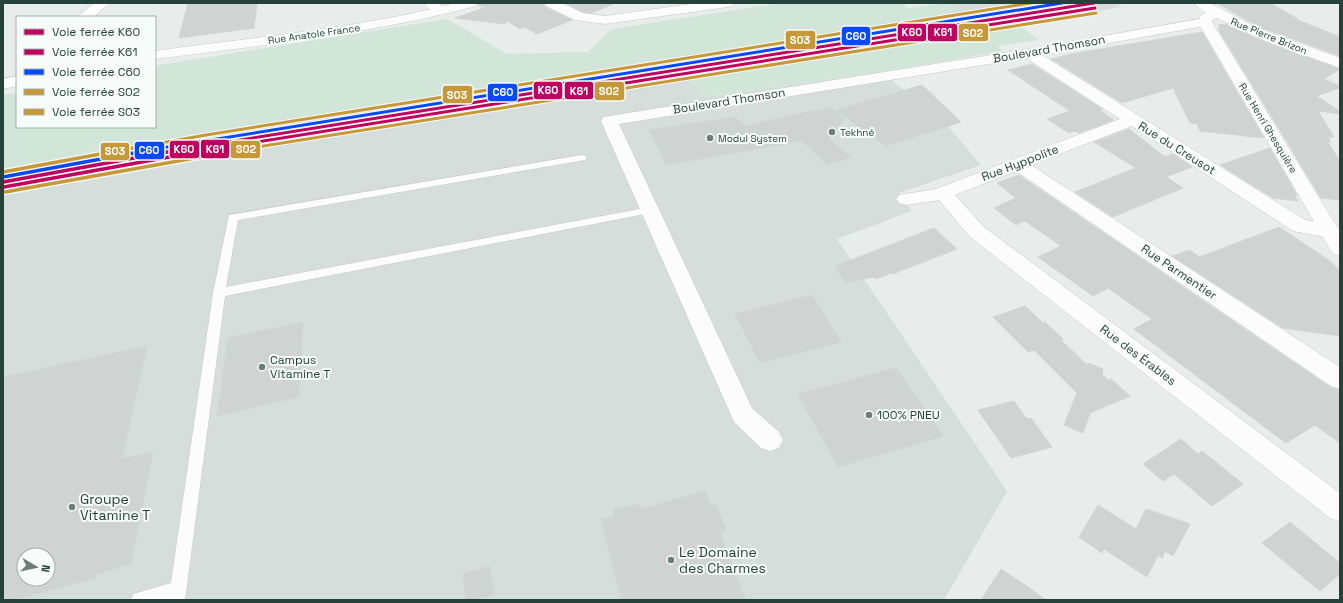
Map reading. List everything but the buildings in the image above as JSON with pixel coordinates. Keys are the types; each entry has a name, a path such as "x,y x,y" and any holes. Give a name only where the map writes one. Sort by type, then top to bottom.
{"street":[{"path":"85,16 103,3"},
{"name":"Rue Anatole France","path":"156,55 350,29 435,7 471,3"},
{"path":"551,3 580,17 605,20 728,3"},
{"name":"Rue Pierre Brizon","path":"1200,3 1211,18 1259,32 1340,63"},
{"name":"Boulevard Thomson","path":"770,440 743,415 609,121 1028,53 1211,18"},
{"name":"Rue Henri Ghesquière","path":"1211,18 1340,249"},
{"name":"Rue du Creusot","path":"1028,53 1300,226 1330,231"},
{"path":"3,84 16,81"},
{"name":"Rue Hyppolite","path":"906,199 932,196 943,193 1133,120"},
{"name":"Rue Parmentier","path":"1017,164 1340,379"},
{"name":"Rue des Érables","path":"943,193 977,232 1340,509"}],"lane":[{"path":"139,600 178,594 219,293 233,217 582,158"},
{"path":"219,293 650,210"}],"shaded area":[{"path":"947,3 1132,3 1118,5 1121,7 1071,18 986,29 690,77 705,97 882,72 948,126 981,165 899,193 912,211 837,239 1007,491 944,600 3,600 3,95 16,93 16,128 156,128 156,66 447,19 507,54 588,52"}],"green space":[{"path":"782,3 902,3 908,9 947,4 959,8 945,15 827,33 831,38 735,50 3,168 3,95 16,93 16,128 156,128 156,66 447,19 507,54 588,52 611,29"},
{"path":"1019,25 1039,40 997,46 1004,51 882,72 705,97 690,77"}],"rail line":[{"name":"S03","path":"3,172 206,135 1031,3"},
{"name":"C60","path":"3,177 207,140 1062,3"},
{"name":"K60","path":"3,182 208,145 1094,3"},
{"name":"K61","path":"4,187 209,150 1095,8"},
{"name":"S02","path":"5,192 210,155 1096,13"}],"place":[{"name":"Tekhné","path":"832,132"},
{"name":"Modul System","path":"710,138"},
{"name":"Campus Vitamine T","path":"262,367"},
{"name":"100% PNEU","path":"869,415"},
{"name":"Groupe Vitamine T","path":"72,507"},
{"name":"Le Domaine des Charmes","path":"671,560"}]}
